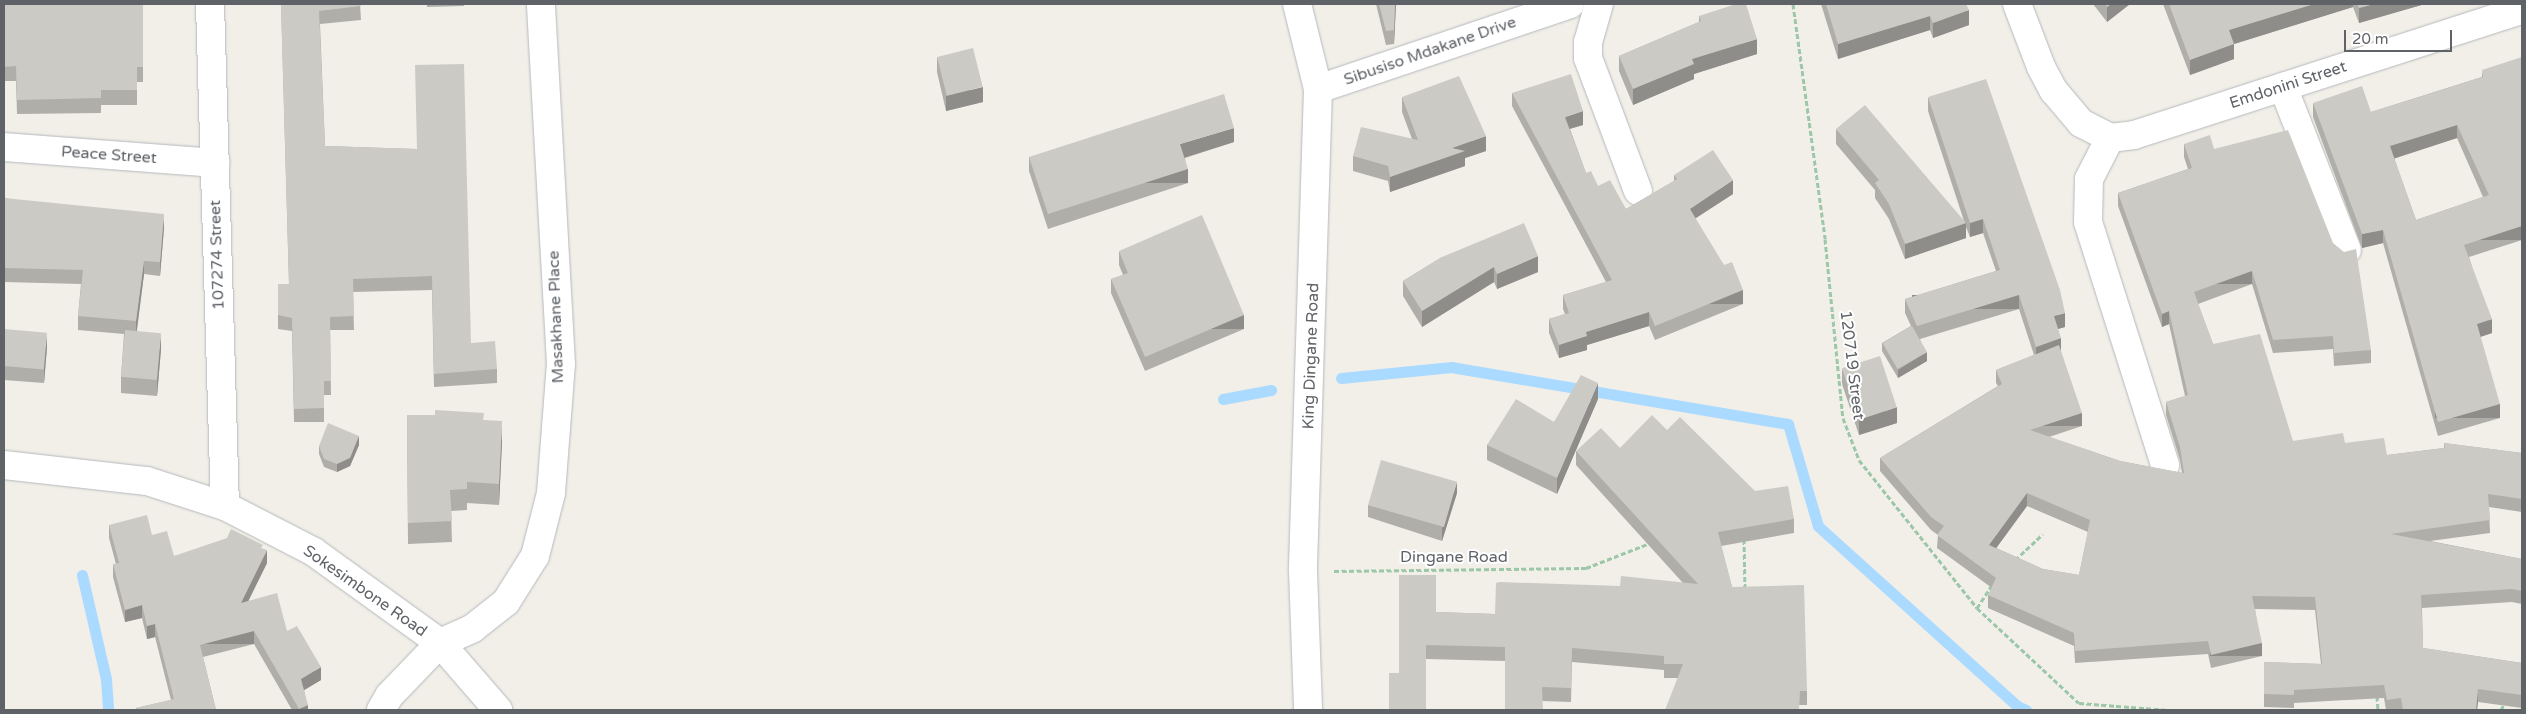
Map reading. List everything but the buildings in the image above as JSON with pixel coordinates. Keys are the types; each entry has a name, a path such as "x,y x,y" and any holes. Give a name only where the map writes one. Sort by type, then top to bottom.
{"street":[{"name":"107274 Street","path":"210,4 225,506"},
{"name":"Masakhane Place","path":"440,643 473,628 506,602 535,556 551,493 561,364 541,4"},
{"name":"King Dingane Road","path":"1297,4 1318,89 1303,571 1308,710"},
{"name":"Sibusiso Mdakane Drive","path":"1318,89 1570,4"},
{"path":"1599,4 1588,42 1588,58 1638,191"},
{"path":"2017,4 2041,67 2054,91 2082,123 2110,138 2089,179 2088,222 2165,464"},
{"name":"Emdonini Street","path":"2110,138 2134,135 2522,10"},
{"path":"2283,87 2347,250"},
{"name":"Peace Street","path":"4,147 215,164"},
{"name":"Sokesimbone Road","path":"4,465 147,481 225,506 314,552 440,643 498,710"},
{"path":"381,710 390,696 440,643"}],"path":[{"name":"120719 Street","path":"1792,4 1825,240 1843,418 1859,460 1977,608 2079,703 2169,710"},
{"path":"1744,534 1745,593"},
{"path":"2013,562 2043,534"},
{"name":"Dingane Road","path":"1303,571 1586,568 1656,541"},
{"path":"1977,608 1997,579"},
{"path":"2377,692 2378,710"},
{"path":"2501,710 2505,702"}],"waterway":[{"path":"1341,378 1451,367 1788,424 1818,526 2017,706 2026,710"},
{"path":"1223,399 1271,390"},
{"path":"82,575 106,679 108,710"}]}
